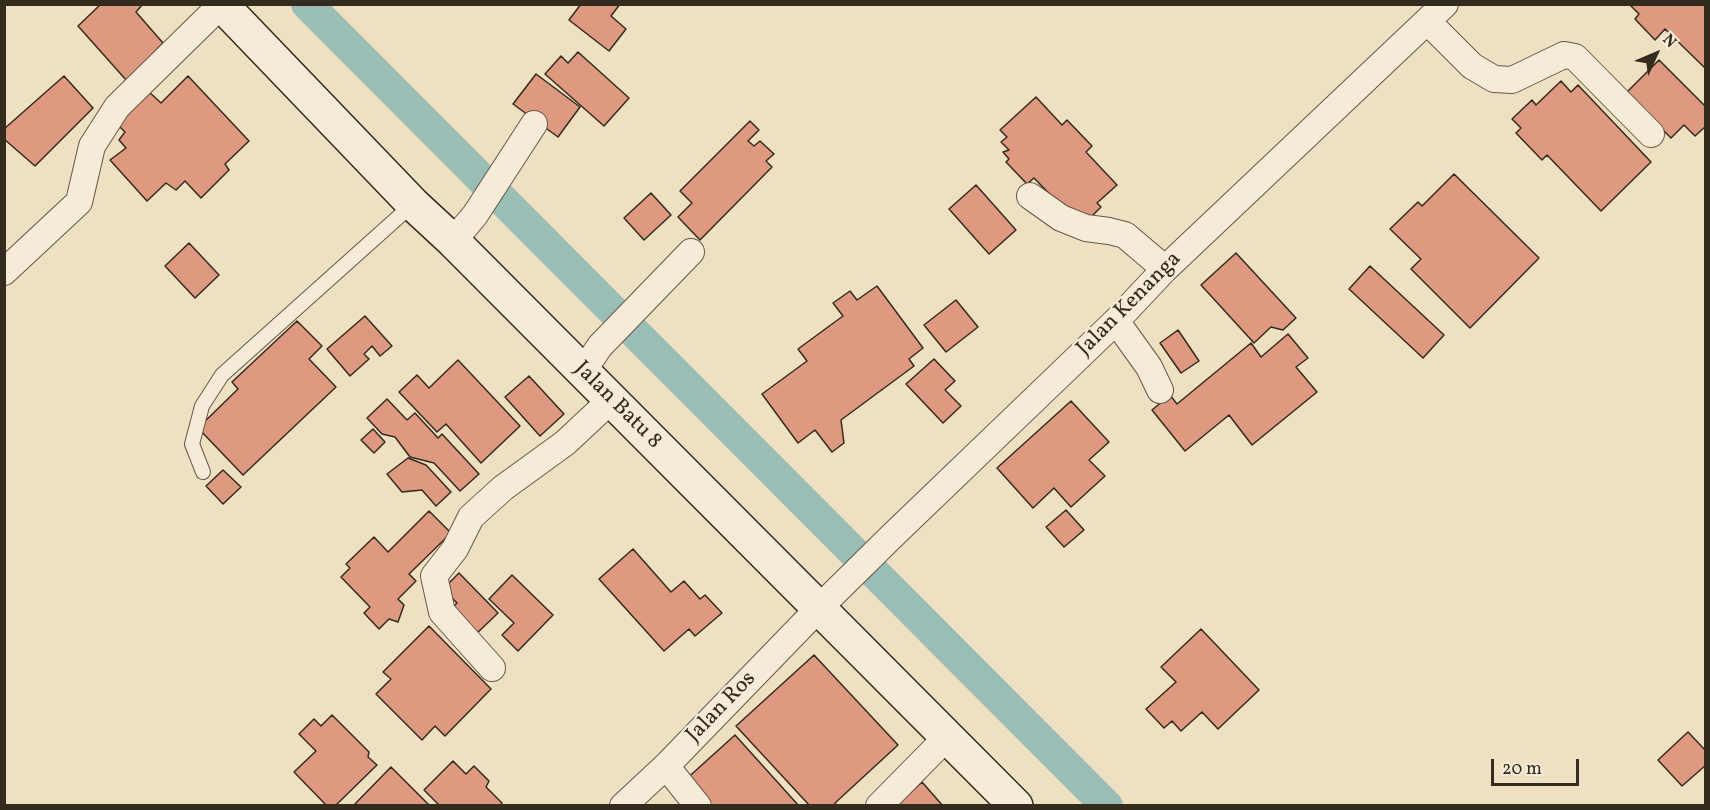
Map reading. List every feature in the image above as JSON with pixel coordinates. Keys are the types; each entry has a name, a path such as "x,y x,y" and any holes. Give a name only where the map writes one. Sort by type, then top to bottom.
{"street":[{"name":"Jalan Batu 8","path":"221,5 413,204 591,359 611,400 828,599 947,737 1016,806"},
{"path":"4,272 79,202 92,146 117,107 221,5"},
{"path":"1437,13 1472,66 1494,79 1512,80 1564,55 1575,57 1651,134"},
{"name":"Jalan Kenanga","path":"828,599 1116,321 1165,269 1437,13"},
{"path":"453,241 475,215 534,124"},
{"path":"1030,196 1060,218 1086,228 1125,235 1165,269"},
{"path":"591,359 691,252"},
{"path":"1116,321 1149,367 1160,390"},
{"path":"492,668 442,612 434,576 455,549 471,517 503,488 566,443 611,400"},
{"name":"Jalan Ros","path":"623,806 666,766 828,599"},
{"path":"879,806 947,737"},
{"path":"666,766 698,806"}],"lane":[{"path":"203,472 192,444 202,406 222,375 413,204"}],"building":[{"path":"101,4 143,4 136,12 163,43 127,81 78,26"},
{"path":"581,4 620,4 611,16 626,29 609,51 569,20"},
{"path":"1629,4 1706,4 1706,69 1665,29 1655,40 1635,19 1639,14"},
{"path":"578,52 629,98 604,126 545,74 561,56 568,63"},
{"path":"1659,60 1706,107 1706,126 1695,136 1684,125 1671,138 1626,93"},
{"path":"536,74 580,107 558,137 513,104"},
{"path":"64,76 93,108 35,166 4,139 4,129"},
{"path":"188,76 249,141 225,164 229,170 201,198 185,181 176,190 166,183 147,201 110,160 126,148 119,140 125,132 116,123 147,90 161,103"},
{"path":"1561,81 1571,92 1578,85 1651,162 1601,211 1547,155 1542,160 1516,133 1521,128 1512,119 1532,100 1536,105"},
{"path":"1036,97 1062,125 1067,120 1092,146 1086,152 1117,185 1097,203 1101,207 1091,217 1075,220 1034,178 1027,184 1006,162 1009,159 1003,152 1009,150 1001,142 1007,137 1000,130"},
{"path":"750,121 759,130 748,141 754,146 760,141 774,154 766,161 772,167 700,240 678,217 692,203 680,191"},
{"path":"1454,174 1539,258 1470,328 1411,269 1421,259 1390,229 1418,202 1422,206"},
{"path":"976,185 1016,230 989,254 949,209"},
{"path":"651,193 671,215 644,240 624,218"},
{"path":"189,243 219,275 195,298 165,266"},
{"path":"1236,253 1296,318 1283,330 1271,327 1254,343 1201,285"},
{"path":"1370,266 1444,335 1423,358 1349,289"},
{"path":"877,286 923,348 909,359 914,366 841,420 844,443 832,452 815,430 798,443 762,394 807,361 798,349 843,316 833,303 850,291 857,300"},
{"path":"956,300 978,327 946,352 924,325"},
{"path":"365,316 392,346 380,356 372,346 364,354 369,359 350,376 327,349"},
{"path":"297,321 322,346 309,359 336,387 243,475 198,428 238,389 232,382"},
{"path":"1178,330 1199,361 1181,373 1160,343"},
{"path":"1288,334 1308,358 1296,367 1317,392 1252,445 1229,415 1185,451 1152,410 1170,395 1177,404 1251,343 1261,357"},
{"path":"934,359 955,381 945,390 961,406 943,423 906,384"},
{"path":"458,360 520,426 481,463 446,424 437,432 399,392 417,375 429,388"},
{"path":"529,376 564,414 540,436 505,397"},
{"path":"387,399 407,420 415,413 438,438 442,434 479,474 460,491 434,463 410,457 395,437 382,434 367,418"},
{"path":"1071,401 1109,442 1089,460 1105,476 1071,507 1054,488 1033,508 997,468"},
{"path":"373,429 385,442 374,453 361,440"},
{"path":"408,458 426,465 451,492 436,506 422,490 402,492 387,474"},
{"path":"223,470 241,487 223,504 206,486"},
{"path":"1066,510 1084,530 1064,547 1046,527"},
{"path":"429,511 451,533 409,574 416,581 398,599 404,605 398,622 389,619 379,629 364,613 370,607 341,577 350,568 346,564 374,537 388,552"},
{"path":"633,549 671,592 684,581 700,599 705,595 722,613 695,636 689,629 664,651 599,579"},
{"path":"459,573 498,613 474,636 449,611 457,603 443,589"},
{"path":"512,575 553,615 518,651 502,635 514,623 489,599"},
{"path":"429,626 491,689 445,736 435,726 422,740 376,694 391,679 383,672"},
{"path":"1201,629 1259,690 1218,729 1202,712 1181,731 1172,721 1164,728 1146,709 1176,682 1161,667"},
{"path":"814,655 898,745 835,803 837,806 810,806 736,726"},
{"path":"332,715 369,752 368,757 377,765 335,806 327,806 294,772 316,751 299,734 314,719 321,726"},
{"path":"1688,732 1706,751 1706,765 1682,786 1658,760"},
{"path":"735,735 799,806 704,806 683,782"},
{"path":"453,761 466,774 474,766 489,781 486,787 502,803 500,806 440,806 424,790"},
{"path":"391,767 430,806 353,806"},
{"path":"922,782 943,806 896,806"}],"waterway":[{"path":"307,4 1107,806"}]}
